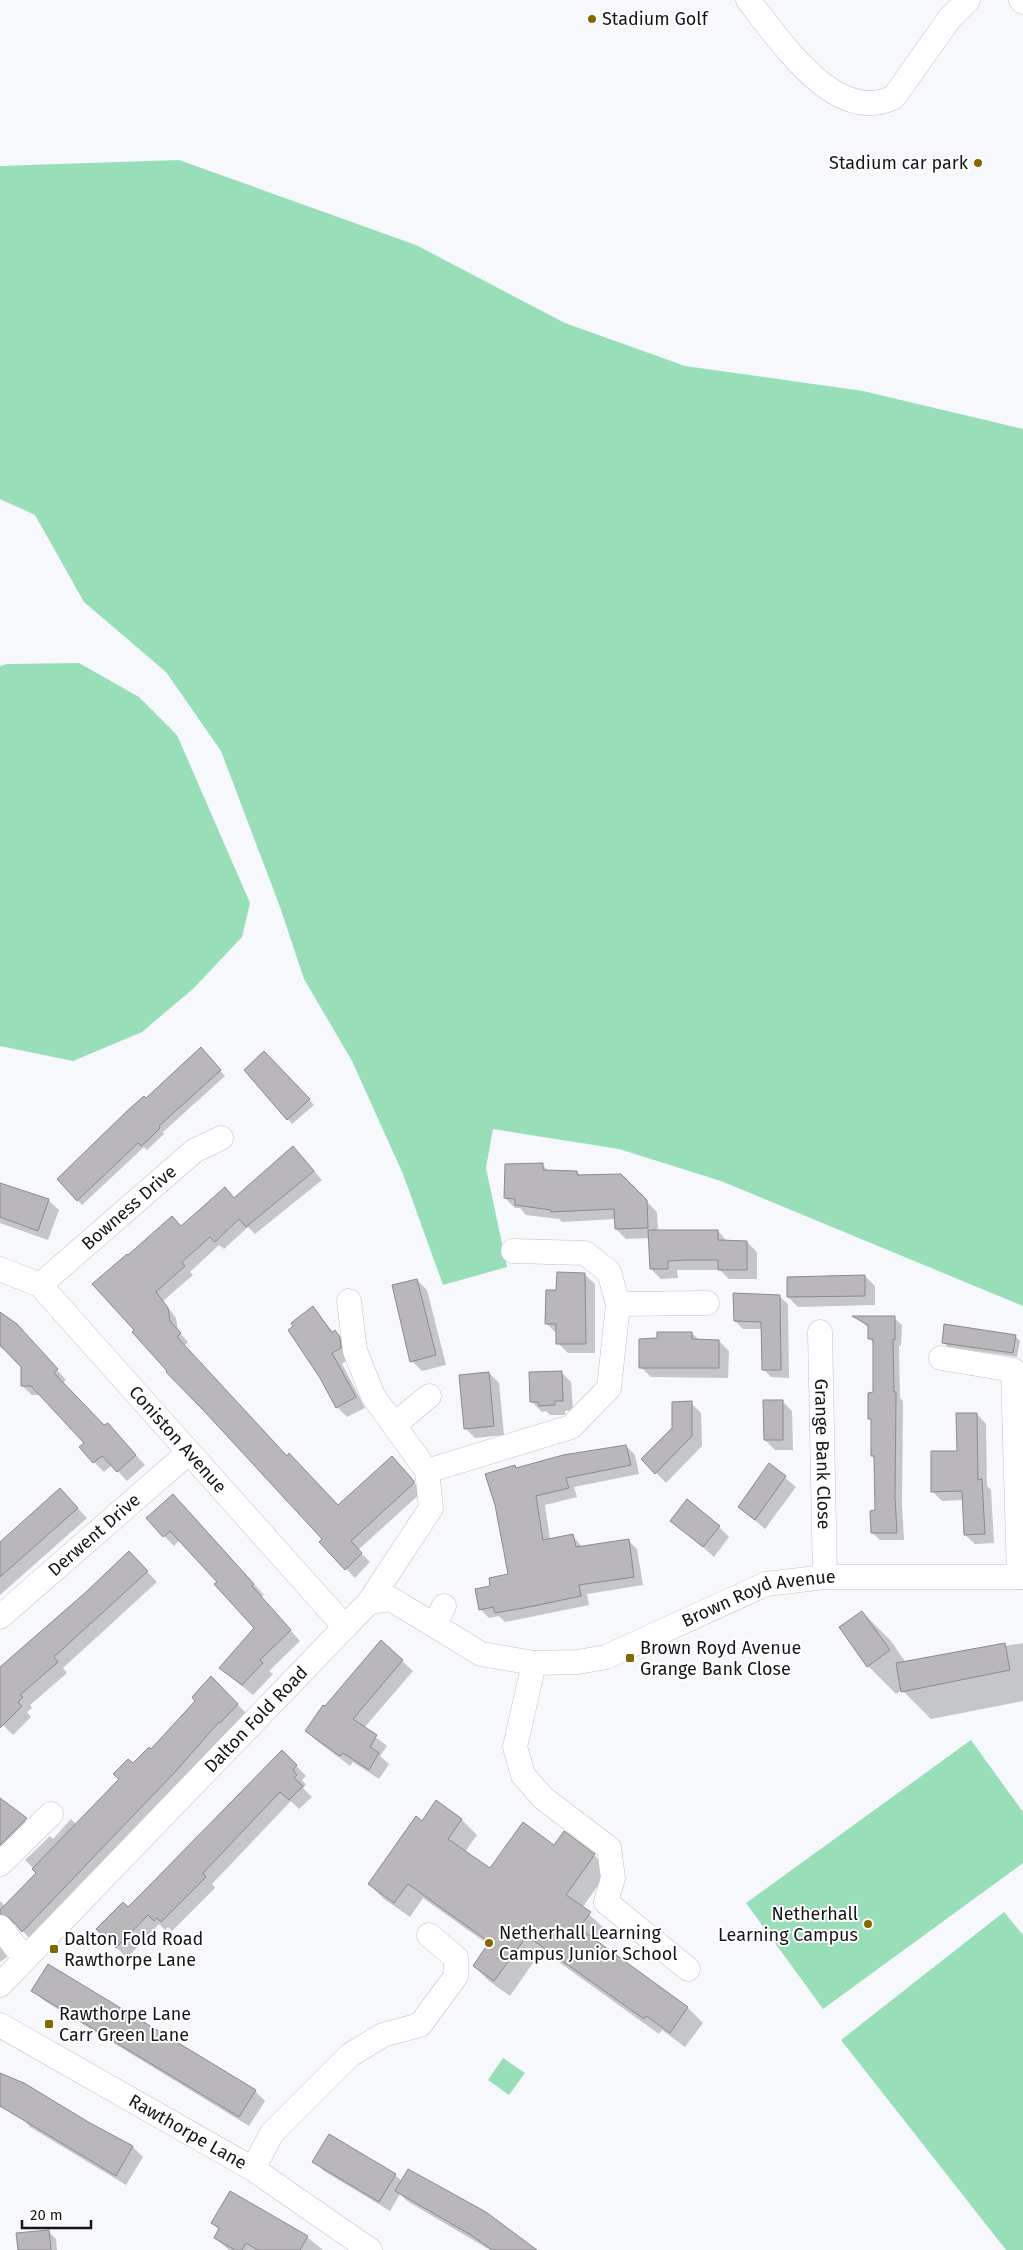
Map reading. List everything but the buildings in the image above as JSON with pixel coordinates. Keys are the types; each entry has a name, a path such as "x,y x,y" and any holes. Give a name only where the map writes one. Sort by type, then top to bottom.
{"street":[{"path":"748,0 817,82 844,97 868,103 882,103 894,97 950,18 968,0"},
{"name":"Bowness Drive","path":"40,1285 194,1151 221,1138"},
{"path":"427,1471 571,1427 609,1388 618,1304 609,1272 586,1253 513,1252"},
{"name":"Coniston Avenue","path":"0,1268 40,1285 345,1627"},
{"name":"Dalton Fold Road","path":"0,1985 369,1602 431,1508 427,1471 373,1396 355,1350 349,1302"},
{"path":"618,1304 708,1303"},
{"name":"Grange Bank Close","path":"820,1332 825,1577"},
{"path":"941,1358 1013,1370 1021,1577"},
{"path":"394,1424 429,1396"},
{"name":"Derwent Drive","path":"0,1617 188,1453"},
{"name":"Brown Royd Avenue","path":"369,1602 391,1598 439,1616 481,1654 534,1662 578,1662 606,1657 766,1584 825,1577 1021,1577"},
{"path":"534,1662 516,1747 523,1775 543,1798 609,1848 614,1878 606,1902 688,1969"},
{"path":"0,1864 51,1814"},
{"path":"0,1927 25,1959"},
{"path":"252,2169 272,2133 350,2055 383,2035 420,2026 456,1976 456,1958 429,1935"},
{"name":"Rawthorpe Lane","path":"0,2025 252,2169 370,2250"}],"green space":[{"path":"179,160 416,245 565,323 685,366 863,391 1023,429 1023,1306 721,1181 619,1149 493,1129 486,1168 507,1267 443,1285 403,1174 352,1061 304,979 280,907 221,751 166,672 84,602 35,515 0,499 0,166"},
{"path":"79,663 139,697 177,735 250,903 242,937 194,988 142,1032 73,1061 0,1046 0,666 7,664"},
{"path":"971,1740 1023,1812 1023,1863 823,2009 746,1903"},
{"path":"1004,1912 1023,1935 1023,2250 1006,2250 841,2040"},
{"path":"503,2058 525,2073 509,2095 488,2080"}],"place":[{"name":"Stadium Golf","path":"592,19"},
{"name":"Stadium car park","path":"978,163"},
{"name":"Brown Royd Avenue Grange Bank Close","path":"630,1658"},
{"name":"Netherhall Learning Campus","path":"868,1924"},
{"name":"Netherhall Learning Campus Junior School","path":"489,1943"},
{"name":"Dalton Fold Road Rawthorpe Lane","path":"54,1949"},
{"name":"Rawthorpe Lane Carr Green Lane","path":"49,2024"}]}
